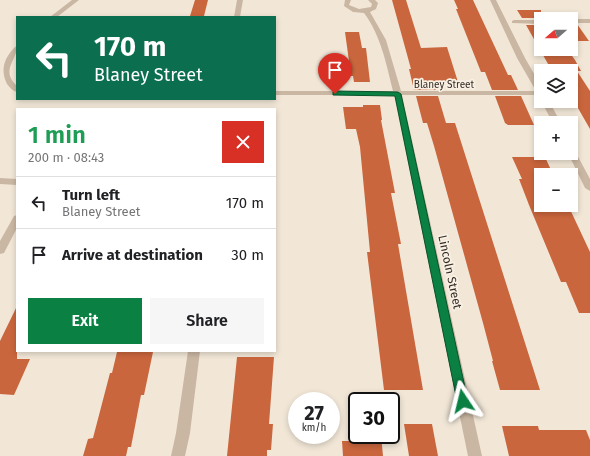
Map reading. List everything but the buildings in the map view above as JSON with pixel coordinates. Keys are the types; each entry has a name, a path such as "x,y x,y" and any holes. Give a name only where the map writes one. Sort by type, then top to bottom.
{"street":[{"path":"54,16 76,0"},
{"path":"237,16 240,0"},
{"path":"348,0 346,5 349,8 360,11 366,11 374,8 376,6 375,3 371,0"},
{"path":"493,0 521,58 534,81"},
{"name":"Lincoln Street","path":"366,11 380,31 387,51 398,94 475,456"},
{"path":"578,22 590,21"},
{"path":"514,22 534,22"},
{"path":"16,49 4,62 1,72 4,82 16,89"},
{"name":"Blaney Street","path":"276,93 534,93"},
{"path":"576,160 590,188"},
{"path":"0,181 16,182"},
{"path":"0,250 16,221"},
{"path":"178,456 183,433 194,352"}],"route":[{"path":"335,94 398,94 463,401"}]}
